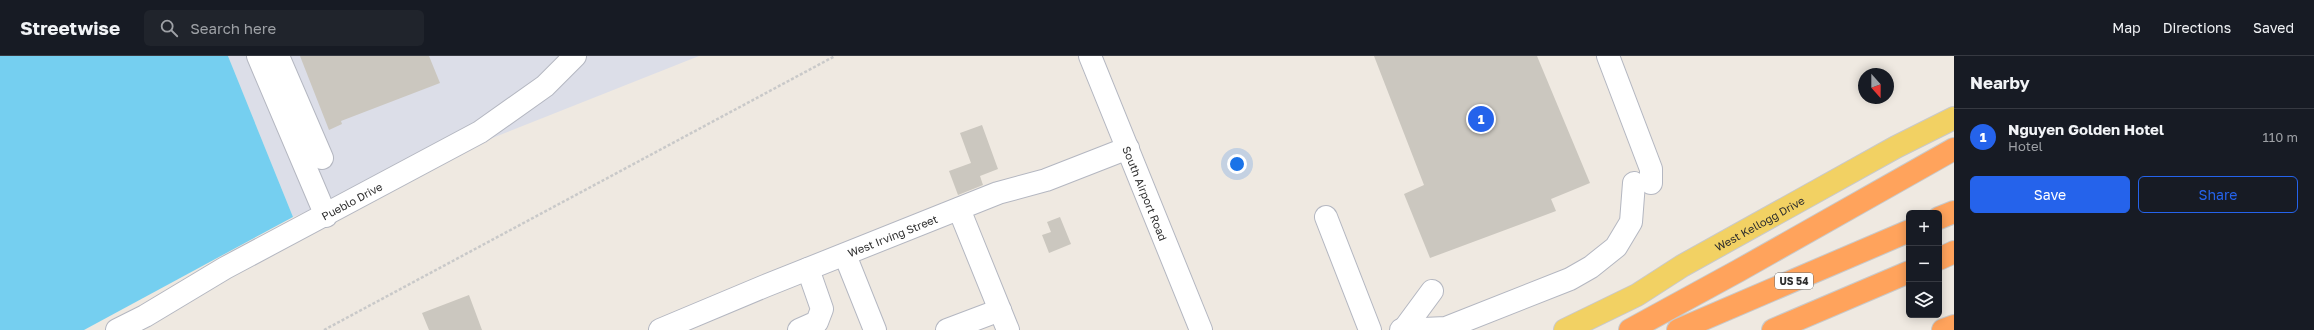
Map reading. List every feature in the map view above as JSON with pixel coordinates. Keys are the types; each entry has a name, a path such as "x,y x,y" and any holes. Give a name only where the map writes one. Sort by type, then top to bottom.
{"highway":[{"path":"1630,330 1738,272 1954,149"},
{"path":"1942,217 1954,212"},
{"name":"US 54","path":"1678,330 1906,232"},
{"path":"1942,258 1954,252"},
{"path":"1773,330 1906,273"},
{"path":"1943,330 1954,326"}],"main road":[{"name":"West Kellogg Drive","path":"1565,330 1637,295 1682,266 1896,147 1954,118"}],"street":[{"path":"258,56 326,216"},
{"path":"278,56 322,158"},
{"name":"Pueblo Drive","path":"117,330 149,323 225,268 326,216 480,132 545,86 575,56"},
{"name":"South Airport Road","path":"1090,56 1201,330"},
{"path":"1402,329 1446,328 1570,279 1591,267 1616,247 1632,222 1643,183 1651,168 1608,56"},
{"name":"West Irving Street","path":"660,330 998,193 1046,180 1128,148"},
{"path":"959,209 1008,330"},
{"path":"1326,218 1370,330"},
{"path":"845,254 875,330"},
{"path":"808,269 822,309 812,327"},
{"path":"1402,329 1432,291"},
{"path":"947,330 1000,310"}],"path":[{"path":"324,330 836,56"}],"shaded area":[{"path":"228,56 699,56 293,217"}],"water":[{"path":"0,56 228,56 293,217 84,330 0,330"}],"building":[{"path":"300,56 429,56 440,83 341,121 342,124 329,130"},
{"path":"1374,56 1537,56 1590,183 1551,199 1556,211 1430,258 1404,194 1424,185"},
{"path":"982,125 998,169 980,176 983,185 958,195 949,171 971,163 960,133"},
{"path":"1060,217 1071,244 1049,253 1042,235 1051,232 1047,222"},
{"path":"469,295 482,330 429,330 422,313"}],"place":[{"name":"Nguyen Golden Hotel","path":"1481,119"}]}
